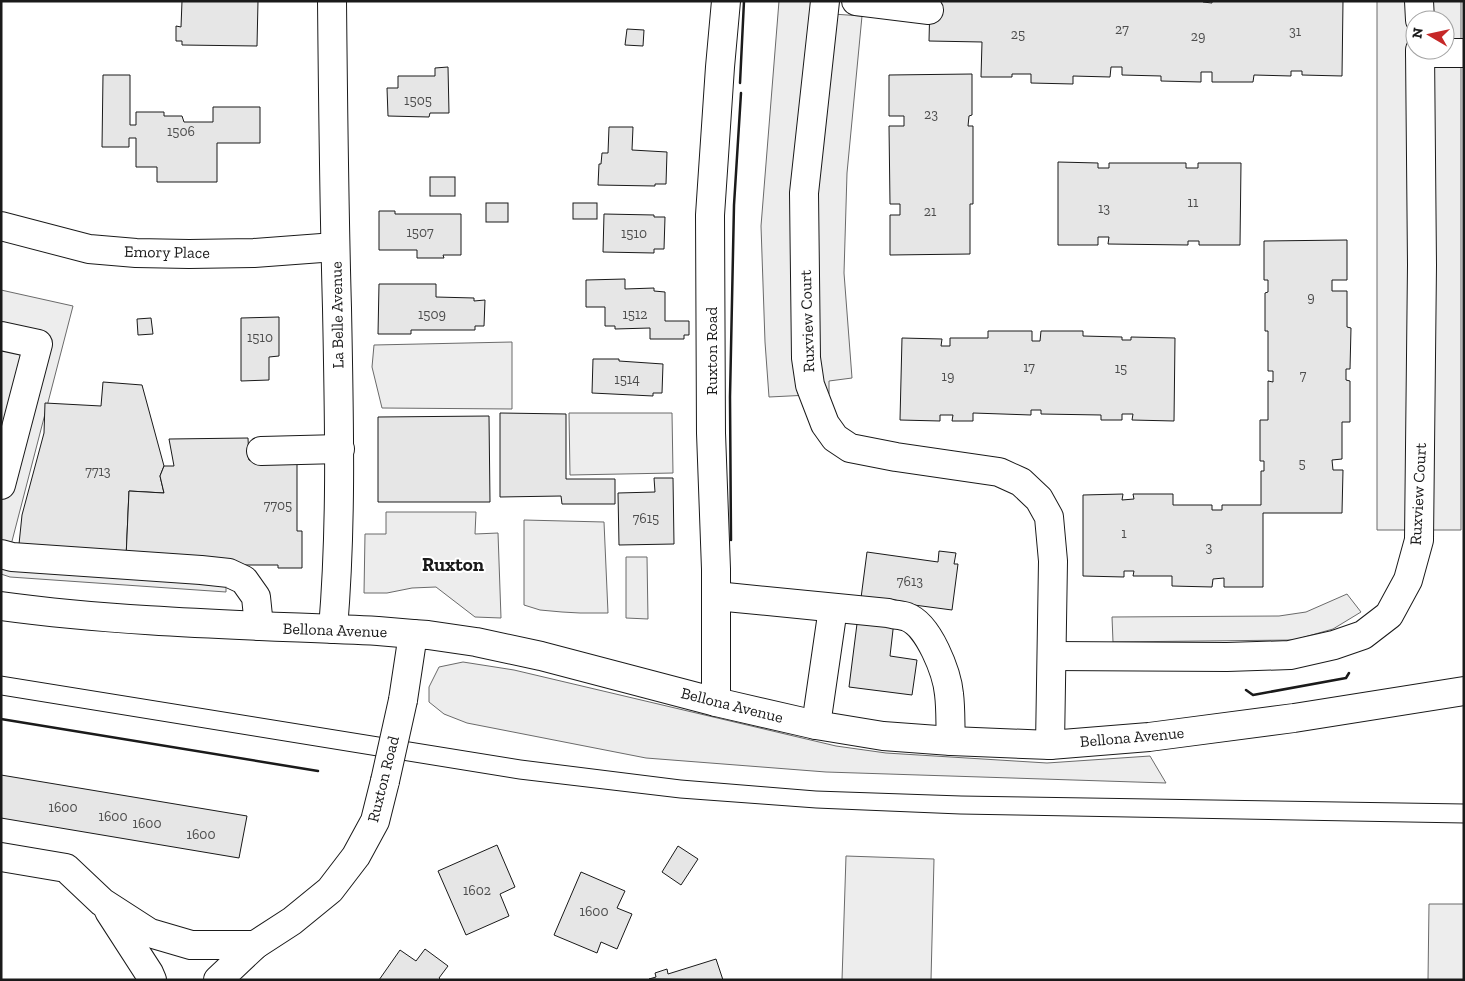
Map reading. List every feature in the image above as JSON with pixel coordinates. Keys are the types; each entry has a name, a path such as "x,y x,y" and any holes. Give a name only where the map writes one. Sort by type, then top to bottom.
{"street":[{"name":"La Belle Avenue","path":"332,1 340,449 336,598 333,629"},
{"name":"Ruxton Road","path":"716,702 716,596 711,433 710,215 726,1"},
{"name":"Ruxview Court","path":"824,1 804,193 806,358 810,385 824,424 835,438 850,448 896,457 1000,472 1021,482 1039,498 1049,517 1053,561 1050,744"},
{"path":"856,1 929,10"},
{"name":"Ruxview Court","path":"1052,656 1227,657 1290,655 1334,646 1363,635 1389,615 1408,580 1419,540 1422,275 1420,60"},
{"name":"Emory Place","path":"1,226 89,249 136,253 254,253 335,247"},
{"path":"1,336 38,344 1,485"},
{"path":"261,451 340,449"},
{"path":"1,554 12,557 229,573 244,580 256,597 259,626"},
{"path":"716,596 888,613 909,617 920,626 929,638 945,677 949,693 951,741"},
{"name":"Bellona Avenue","path":"1,606 54,614 126,619 428,635 476,642 541,656 816,726 883,736 951,741 1050,744 1149,737 1294,718 1464,691"},
{"path":"816,726 833,608"},
{"name":"Ruxton Road","path":"218,980 255,945 292,921 330,890 356,856 375,821 403,700 414,634"},
{"path":"1,857 66,868 102,902 150,933 191,945 255,945"},
{"path":"102,902 152,980"}],"shaded area":[{"path":"779,1 819,1 818,13 862,16 847,173 844,273 852,378 829,381 829,394 769,397 761,226"},
{"path":"1377,1 1461,1 1461,530 1377,530"},
{"path":"1,290 73,306 11,545 226,568 226,592 10,577 1,574"},
{"path":"512,342 512,409 382,408 372,367 374,345"},
{"path":"569,413 672,413 673,473 570,475"},
{"path":"386,512 476,512 475,534 498,533 501,618 475,617 436,587 412,588 387,593 364,593 365,534 386,534"},
{"path":"524,520 604,522 608,613 540,610 524,605"},
{"path":"626,557 647,557 648,619 626,618"},
{"path":"1347,594 1361,612 1333,629 1294,640 1113,642 1112,617 1279,616 1306,612"},
{"path":"463,662 514,670 836,746 886,753 1047,763 1150,756 1166,783 826,772 646,758 467,723 444,714 429,702 429,687 439,667"},
{"path":"846,856 934,859 931,980 842,980"},
{"path":"1429,904 1464,904 1464,980 1428,980"}],"building":[{"path":"182,1 258,1 257,46 182,45 182,41 176,41 176,26 181,27"},
{"path":"930,1 1203,1 1212,3 1212,1 1343,1 1342,76 1302,75 1302,71 1291,71 1291,76 1254,75 1253,82 1212,82 1212,72 1201,72 1201,82 1161,81 1161,76 1122,75 1122,67 1111,67 1110,77 1073,76 1073,84 1031,83 1031,74 1012,74 1012,77 981,77 982,42 929,41"},
{"path":"627,29 644,30 643,46 625,45"},
{"path":"448,67 449,113 430,113 429,117 388,116 387,88 398,88 398,76 435,76 435,68"},
{"path":"972,74 972,115 969,116 968,126 973,126 973,204 970,204 970,254 890,255 890,215 900,215 900,204 890,204 889,126 904,126 904,116 889,116 889,75"},
{"path":"103,75 130,75 130,125 136,125 136,112 164,112 164,116 182,116 184,122 213,122 213,107 260,107 260,143 217,143 217,182 157,182 157,167 136,167 136,138 129,138 129,147 102,147"},
{"path":"609,127 633,127 632,150 667,152 666,184 655,184 655,186 598,185 599,164 601,164 602,153 608,153"},
{"path":"1058,162 1098,163 1098,168 1109,168 1109,163 1186,163 1186,168 1198,168 1198,163 1241,163 1240,245 1199,245 1199,241 1188,241 1188,245 1108,244 1109,237 1098,237 1098,245 1058,245"},
{"path":"430,177 455,177 455,196 430,196"},
{"path":"486,203 508,203 508,222 486,222"},
{"path":"573,203 597,203 597,219 573,219"},
{"path":"379,211 395,211 395,214 461,214 461,255 443,255 444,258 417,258 417,250 379,250"},
{"path":"604,214 665,217 664,249 654,249 654,253 603,252"},
{"path":"1347,240 1347,280 1332,280 1332,291 1347,291 1347,327 1351,328 1350,369 1346,369 1346,380 1350,381 1350,422 1342,422 1342,459 1332,460 1333,470 1343,470 1342,513 1263,513 1263,587 1224,587 1224,578 1213,579 1212,587 1172,586 1172,576 1133,576 1134,571 1124,571 1124,577 1083,576 1083,495 1123,494 1122,500 1134,499 1133,494 1173,494 1173,505 1212,505 1212,510 1222,510 1222,505 1261,505 1261,471 1264,471 1264,461 1260,461 1260,420 1268,420 1268,381 1273,382 1273,371 1268,371 1268,331 1265,331 1265,293 1268,292 1268,280 1264,280 1264,241"},
{"path":"625,279 625,289 654,288 654,291 665,292 665,321 689,321 689,335 684,335 684,339 650,339 650,328 615,329 615,326 605,326 605,307 586,307 586,280"},
{"path":"379,284 436,284 436,297 474,298 474,301 485,300 484,326 475,326 475,330 411,330 411,334 378,334"},
{"path":"279,317 279,356 269,357 269,380 241,381 241,318"},
{"path":"151,318 153,334 138,335 137,319"},
{"path":"988,331 1032,331 1032,341 1040,341 1041,331 1083,331 1083,336 1122,337 1122,340 1131,340 1131,337 1175,338 1174,421 1132,420 1133,414 1122,414 1122,420 1101,420 1101,415 1041,414 1041,410 1031,410 1031,415 973,413 973,421 952,421 953,415 940,415 940,421 900,420 902,338 942,339 941,346 950,346 950,338 988,338"},
{"path":"593,359 619,359 619,361 663,364 662,393 653,393 653,396 592,393"},
{"path":"103,382 142,385 164,466 160,476 164,493 129,491 126,558 18,554 22,515 44,433 45,403 101,406"},
{"path":"500,413 566,414 566,479 615,479 615,504 562,504 561,496 500,497"},
{"path":"489,416 490,502 378,502 378,417"},
{"path":"248,438 249,460 297,460 297,531 302,531 302,568 278,568 278,565 203,565 126,558 129,491 164,493 160,476 164,466 174,466 169,439"},
{"path":"654,478 673,478 674,544 619,545 618,493 655,492"},
{"path":"939,551 956,553 954,564 958,564 952,610 861,598 867,552 938,562"},
{"path":"858,616 894,621 890,656 917,660 912,695 849,687"},
{"path":"1,775 247,816 239,858 1,818"},
{"path":"497,845 515,887 500,894 509,916 466,935 438,871"},
{"path":"678,846 698,859 681,885 662,872"},
{"path":"581,872 625,891 617,908 632,914 617,949 601,942 597,953 554,935"},
{"path":"425,949 448,966 439,978 441,980 379,980 400,950 416,961"},
{"path":"716,959 723,980 649,979 656,977 655,973 667,969 668,974"}],"tram line":[{"path":"1,676 521,760 681,780 816,791 961,796 1464,804"},
{"path":"1,695 519,779 680,798 816,808 960,814 1464,823"}],"wall":[{"path":"740,83 744,1"},
{"path":"731,540 730,397 734,205 741,93"},
{"path":"1246,690 1253,695 1346,678 1349,673"},
{"path":"1,719 318,771"}],"district":[{"name":"Ruxton","path":"453,564"}]}
